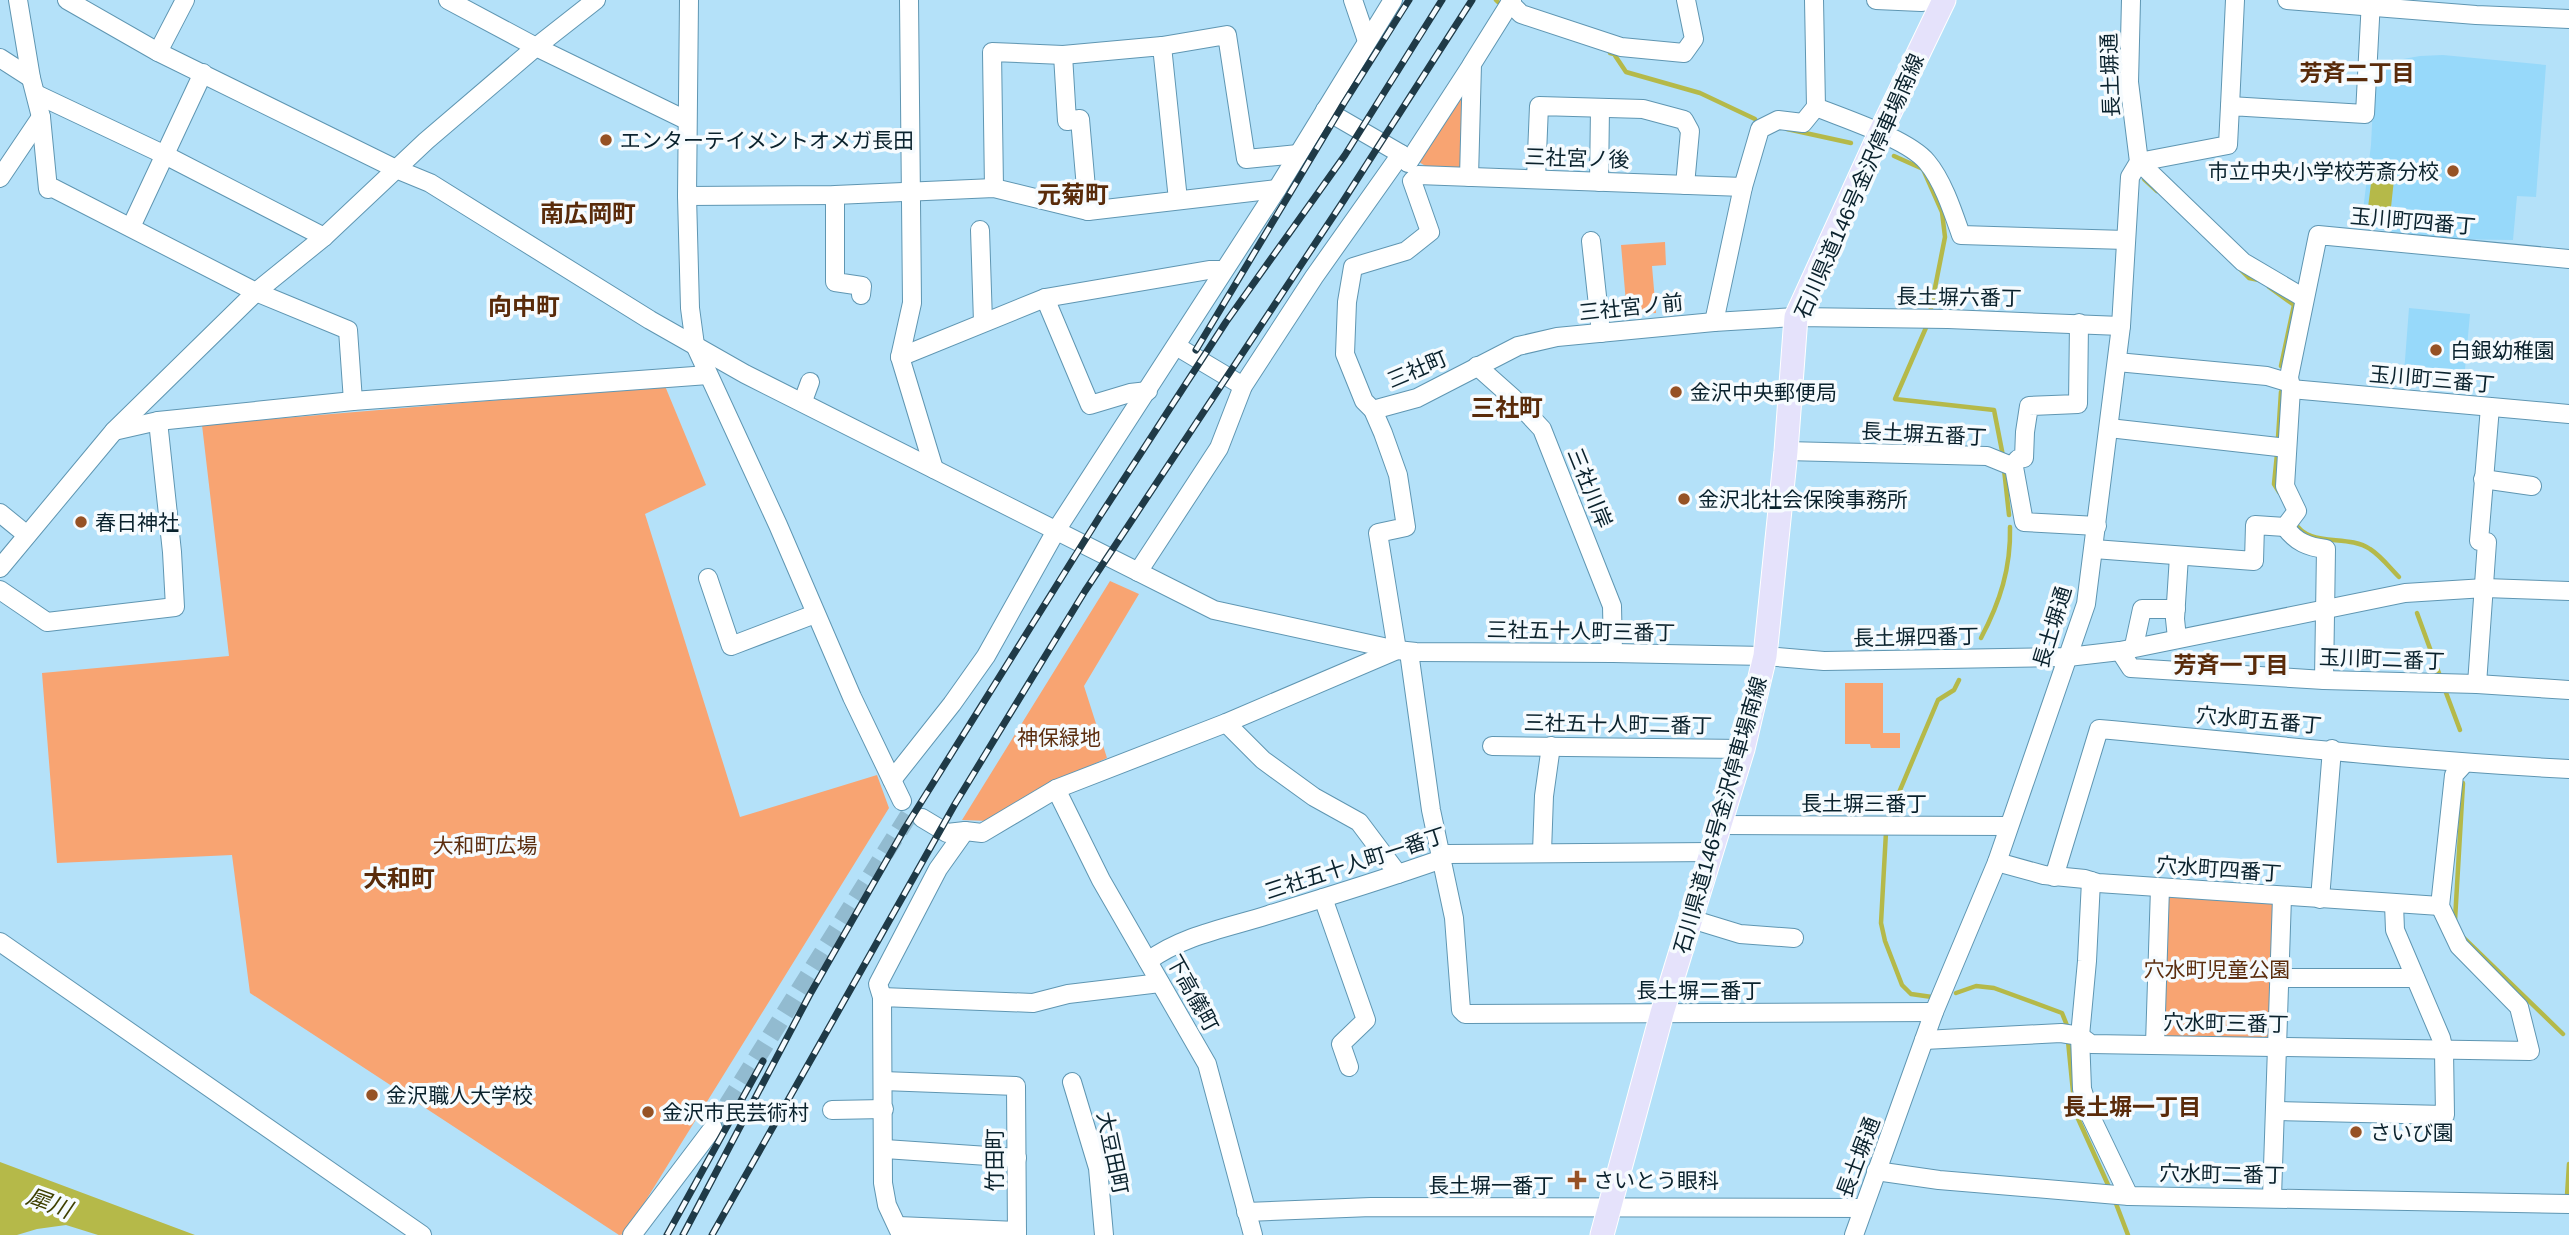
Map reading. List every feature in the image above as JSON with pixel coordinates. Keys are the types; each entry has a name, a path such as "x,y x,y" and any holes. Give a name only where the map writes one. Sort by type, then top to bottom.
{"main road":[{"name":"石川県道146号金沢停車場南線","path":"1602,1235 1662,1013 1743,749 1765,656 1786,451 1796,317 1942,0"}],"street":[{"path":"18,0 41,117 48,189 53,188 257,292 348,330 353,401"},
{"path":"67,0 158,52 396,169 430,183 650,320 745,374 1214,610 1403,651"},
{"path":"158,52 185,0"},
{"path":"449,0 536,47 686,120"},
{"path":"0,568 114,431 257,292 324,237 396,169 536,47 596,0"},
{"path":"689,0 687,196 690,308 695,345 902,802"},
{"path":"909,0 912,303 900,357 934,469"},
{"path":"1353,0 1367,41"},
{"path":"892,780 986,656 1057,529 1277,189 1393,0"},
{"path":"1138,572 1219,448 1243,386 1314,276 1410,168 1511,1 1521,14 1621,47 1684,53 1694,39 1686,0"},
{"path":"1714,322 1744,187 1760,129 1779,120 1803,123 1816,107 1814,0"},
{"path":"1876,0 1942,0"},
{"name":"長土塀通","path":"1854,1235 1934,1012 1997,862 2086,604 2121,326 2130,177 2140,162 2129,82 2131,0"},
{"path":"2140,162 2228,145 2235,0"},
{"path":"2287,0 2371,3 2569,19"},
{"path":"2230,106 2365,114 2371,3"},
{"path":"994,188 992,52 1063,55 1162,46 1227,34 1246,159 1298,154"},
{"path":"1162,46 1178,200"},
{"path":"1063,55 1067,121 1080,119 1088,211"},
{"path":"0,58 34,86 324,237"},
{"path":"1469,177 1472,64"},
{"path":"131,227 203,73"},
{"path":"1536,179 1539,106 1643,109 1684,120 1690,131 1685,185"},
{"path":"1816,107 1880,133 1912,149 1927,161 1961,235 2126,240"},
{"path":"1599,182 1600,108"},
{"path":"1325,110 1410,168 1430,232 1406,251 1353,267 1347,302 1345,354 1364,401 1373,410 1398,475 1406,527 1378,533 1403,651 1431,810 1443,859"},
{"path":"2,171 41,117"},
{"path":"2094,549 2254,561 2255,525 2289,521 2297,511 2285,486 2291,386 2289,377 2304,298 2243,262 2140,162"},
{"name":"三社宮ノ後","path":"1410,168 1469,177 1744,187"},
{"path":"687,196 835,195 994,188 1088,211 1277,189"},
{"path":"835,195 835,282 862,286 861,295"},
{"path":"980,230 983,322"},
{"name":"玉川町四番丁","path":"2304,298 2318,235 2569,259"},
{"path":"1591,241 1601,333"},
{"path":"900,357 1045,298 1209,270 1224,270"},
{"path":"1314,276 1350,279"},
{"path":"1045,298 1090,405 1130,393 1148,391"},
{"name":"三社宮ノ前","path":"1477,366 1518,345 1557,337 1796,317"},
{"name":"長土塀六番丁","path":"1796,317 2121,326"},
{"path":"2012,466 2018,459 2024,458 2029,406 2078,404 2079,323"},
{"path":"1176,346 1243,386"},
{"name":"玉川町三番丁","path":"2117,362 2267,376 2291,386 2569,414"},
{"name":"三社町","path":"1373,410 1417,398 1477,366"},
{"name":"三社川岸","path":"1477,366 1542,429 1612,606 1613,653"},
{"path":"114,431 158,421 353,401 708,375"},
{"path":"803,401 810,382"},
{"path":"2477,684 2487,542 2479,541 2490,407"},
{"path":"0,590 47,622 175,607 158,421"},
{"path":"2109,428 2287,447"},
{"name":"長土塀五番丁","path":"1786,451 1987,456 2014,467 2024,523 2097,526"},
{"path":"2483,479 2532,485"},
{"path":"0,513 27,535"},
{"path":"2289,521 2292,538 2310,547 2326,549 2323,680"},
{"path":"2177,638 2179,555"},
{"path":"708,578 731,646 815,614"},
{"name":"長土塀四番丁","path":"1765,656 1824,661 2068,657 2127,648 2406,593 2485,588 2569,591"},
{"path":"2127,648 2142,609 2176,610"},
{"name":"玉川町二番丁","path":"2127,648 2130,668 2323,680 2477,684 2569,690"},
{"path":"922,818 947,832 982,833 1056,789 1403,651"},
{"name":"三社五十人町三番丁","path":"1403,651 1765,656"},
{"path":"1226,723 1263,760 1314,797 1359,822 1398,874"},
{"name":"穴水町五番丁","path":"2054,877 2099,729 2332,749 2464,764 2569,769"},
{"name":"三社五十人町二番丁","path":"1492,746 1743,749"},
{"path":"1542,852 1544,796 1551,746"},
{"path":"2320,899 2332,749"},
{"path":"2440,906 2454,775 2464,764"},
{"name":"下高儀町","path":"1056,789 1101,880 1207,1065 1253,1235"},
{"name":"長土塀三番丁","path":"1720,825 2008,826"},
{"path":"965,831 937,869 878,984 883,997 883,1183 887,1205 900,1230 1017,1233"},
{"name":"三社五十人町一番丁","path":"1149,961 1167,948 1213,930 1398,874 1443,859 1447,854 1712,852"},
{"name":"長土塀二番丁","path":"1443,859 1454,918 1461,1010 1465,1014 1934,1012"},
{"name":"穴水町四番丁","path":"1997,862 2054,877 2160,888 2440,906"},
{"path":"2091,881 2080,1036 2082,1089 2091,1117 2129,1196"},
{"path":"2155,1044 2160,888"},
{"path":"2272,1197 2277,1111 2276,1047 2282,897"},
{"path":"1323,898 1366,1020 1341,1044 1349,1067"},
{"path":"2277,1111 2445,1115 2444,1051 2441,1038 2395,930 2394,904"},
{"name":"穴水町三番丁","path":"1924,1040 2061,1033 2080,1036 2091,1044 2530,1051 2519,1007 2459,946 2440,906"},
{"path":"1691,919 1740,934 1794,938"},
{"path":"0,942 422,1235"},
{"path":"2279,978 2415,978"},
{"path":"883,997 1033,1003 1068,995 1160,983"},
{"name":"竹田町","path":"883,1081 1016,1086 1017,1233"},
{"name":"大豆田町","path":"1072,1082 1098,1168 1104,1235"},
{"path":"832,1110 884,1109"},
{"path":"632,1235 713,1128"},
{"path":"885,1149 1017,1158"},
{"name":"穴水町二番丁","path":"1876,1171 1951,1181 2129,1196 2569,1204"},
{"name":"長土塀一番丁","path":"1246,1212 1371,1207 1863,1208"}],"shaded area":[{"name":"市立中央小学校芳斎分校","path":"2443,55 2546,65 2536,197 2517,196 2513,240 2441,239 2361,227 2371,145 2375,64"},
{"name":"白銀幼稚園","path":"2409,308 2470,314 2463,391 2403,386"}],"green space":[{"path":"1456,99 1464,100 1462,166 1457,172 1435,172 1419,162"},
{"path":"1665,242 1666,265 1652,266 1656,313 1627,314 1621,245"},
{"name":"大和町広場","path":"665,386 706,485 645,514 740,817 877,775 889,808 625,1234 619,1235 250,993 232,855 57,863 42,673 229,656 202,425"},
{"name":"神保緑地","path":"1110,581 1139,594 1084,686 1107,758 1052,783 989,821 962,820"},
{"path":"1845,683 1883,683 1883,733 1900,733 1900,748 1871,748 1870,744 1845,744"},
{"name":"穴水町児童公園","path":"2169,894 2271,903 2275,906 2271,1034 2266,1039 2165,1037 2161,1033 2163,899"}],"water":[{"path":"2373,167 2395,170 2389,226 2366,224"},
{"name":"犀川","path":"0,1162 195,1235 98,1235 66,1225 17,1235 0,1235"}],"waterway":[{"path":"1610,53 1614,54 1626,72 1700,93 1755,119"},
{"path":"1787,129 1851,143"},
{"path":"1894,156 1923,169 1942,212 1945,237 1930,313"},
{"path":"2144,179 2157,191"},
{"path":"2240,269 2249,278 2259,280"},
{"path":"2269,287 2294,305 2281,366"},
{"path":"1928,323 1895,399 1994,410 2003,456"},
{"path":"2278,438 2281,392"},
{"path":"2277,454 2274,484 2279,492"},
{"path":"2004,469 2009,515"},
{"path":"2294,521 2300,530 2309,535 2361,544 2382,559 2399,577"},
{"path":"1981,638 2003,584 2009,557 2010,527"},
{"path":"2417,613 2440,676"},
{"path":"1887,821 1938,700 1954,690 1959,680"},
{"path":"2445,690 2460,730"},
{"path":"2455,920 2463,783"},
{"path":"1886,832 1881,923 1885,941 1902,985 1911,994 1932,997"},
{"path":"2463,937 2563,1034"},
{"path":"1956,993 1976,986 1994,988 2062,1013 2068,1028"},
{"path":"2068,1041 2075,1112 2109,1187"},
{"path":"2567,1196 2569,1164"},
{"path":"2115,1201 2128,1235"}],"tunnel":[{"path":"713,1128 912,810"}],"railway":[{"path":"1196,350 1409,0"},
{"path":"683,1235 809,996 905,828 1100,516 1226,322 1345,155 1442,0"},
{"path":"712,1235 955,804 1085,591 1342,203 1472,0"},
{"path":"667,1235 763,1061"}],"place":[{"name":"エンターテイメントオメガ長田","path":"606,140"},
{"name":"市立中央小学校芳斎分校","path":"2453,171"},
{"name":"白銀幼稚園","path":"2436,350"},
{"name":"金沢中央郵便局","path":"1676,392"},
{"name":"金沢北社会保険事務所","path":"1684,499"},
{"name":"春日神社","path":"81,522"},
{"name":"金沢職人大学校","path":"372,1095"},
{"name":"金沢市民芸術村","path":"648,1112"},
{"name":"さいび園","path":"2356,1132"},
{"name":"さいとう眼科","path":"1577,1180"}],"district":[{"name":"芳斉二丁目","path":"2357,73"},
{"name":"元菊町","path":"1073,194"},
{"name":"南広岡町","path":"588,213"},
{"name":"向中町","path":"524,306"},
{"name":"三社町","path":"1507,407"},
{"name":"芳斉一丁目","path":"2231,665"},
{"name":"大和町","path":"399,878"},
{"name":"長土塀一丁目","path":"2132,1107"}]}
